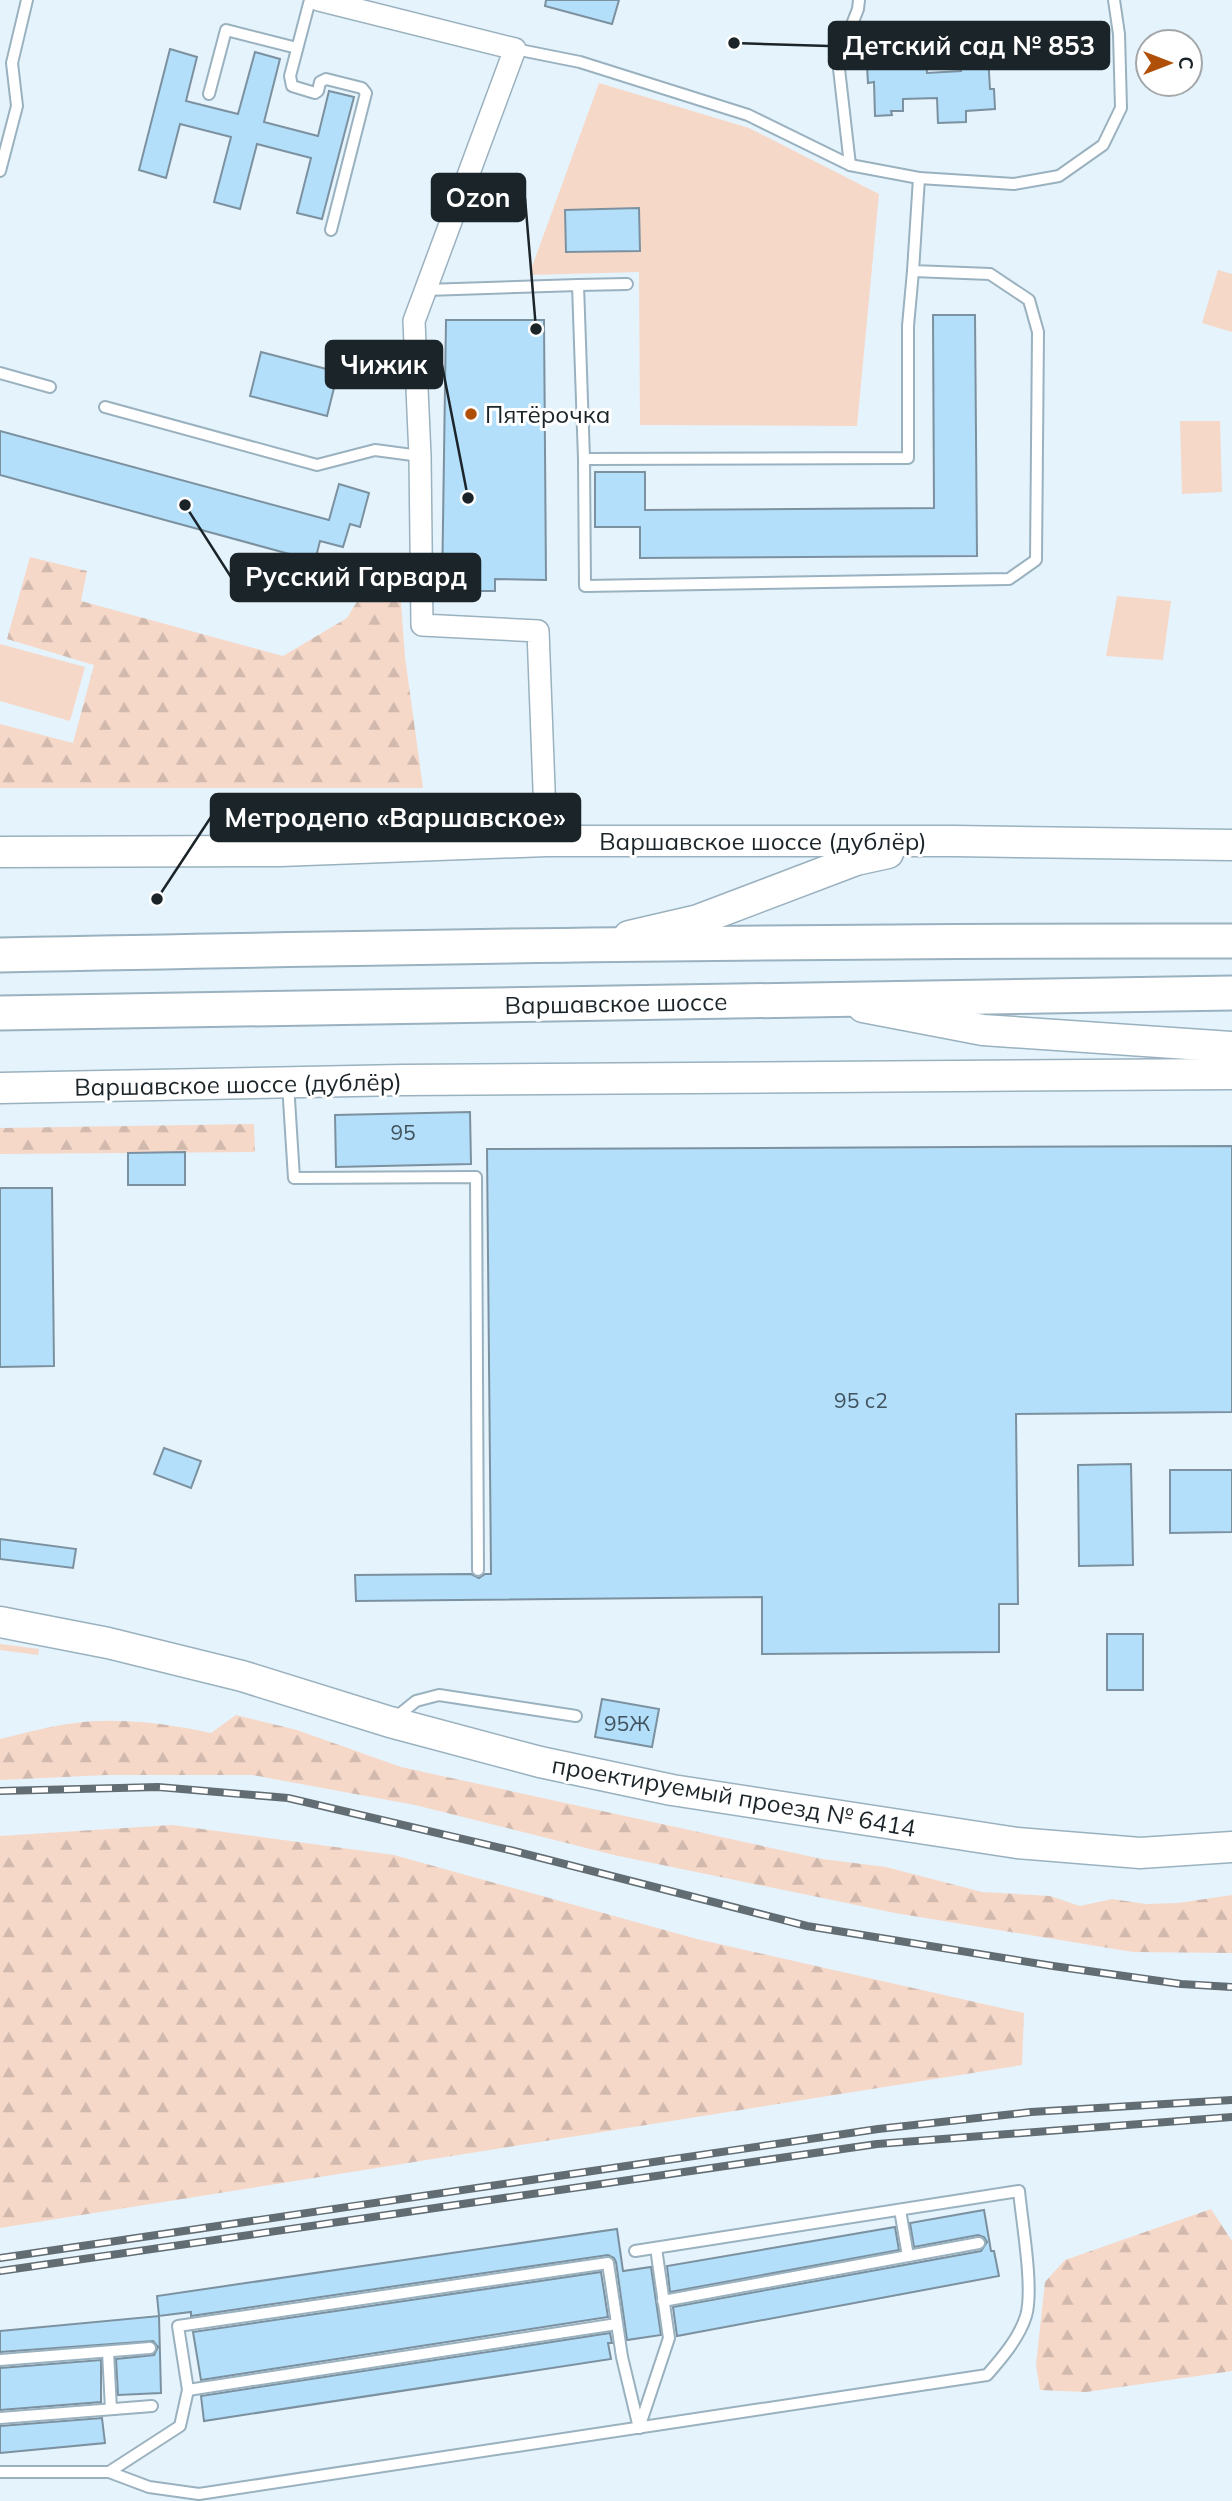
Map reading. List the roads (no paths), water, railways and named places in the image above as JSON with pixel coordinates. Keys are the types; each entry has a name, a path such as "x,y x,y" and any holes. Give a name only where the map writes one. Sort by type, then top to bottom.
{"main road":[{"name":"Варшавское шоссе (дублёр)","path":"0,852 280,851 546,841 954,841 1232,845"},
{"path":"595,944 698,920 856,860 954,841"},
{"path":"0,955 595,944 969,940 1232,941"},
{"name":"Варшавское шоссе","path":"0,1013 1232,993"},
{"path":"825,1000 983,1030 1232,1047"},
{"name":"Варшавское шоссе (дублёр)","path":"0,1088 1232,1074"},
{"name":"проектируемый проезд № 6414","path":"0,1622 108,1643 242,1676 390,1722 540,1762 672,1790 1017,1843 1140,1853 1232,1847"}],"street":[{"path":"319,0 515,49 414,321 420,456 422,625 538,631 546,841"}],"lane":[{"path":"0,171 17,106 12,63 27,0"},
{"path":"310,0 289,83 315,93 320,82 326,79 362,89 366,93 331,230"},
{"path":"850,165 838,60 859,0"},
{"path":"515,49 580,62 748,115 850,165 919,178 1014,184 1059,176 1103,145 1121,108 1119,44 1114,0"},
{"path":"209,94 226,30 297,48"},
{"path":"584,459 908,458 908,326 919,178"},
{"path":"578,285 584,459 584,586 1009,579 1036,560 1038,332 1029,300 989,274 913,271"},
{"path":"426,290 627,284"},
{"path":"0,373 50,387"},
{"path":"105,407 317,465 375,450 420,456"},
{"path":"288,1083 294,1178 476,1177 478,1570"},
{"path":"390,1722 416,1702 439,1695 576,1716"},
{"path":"0,2472 109,2472 149,2487 199,2494 987,2375 1005,2355 1025,2319 1029,2301 1019,2191 635,2252"},
{"path":"900,2210 908,2256"},
{"path":"663,2301 979,2243"},
{"path":"639,2428 668,2338 656,2248"},
{"path":"109,2472 180,2426 188,2390 178,2326 608,2263 622,2357 639,2428"},
{"path":"188,2390 617,2324"},
{"path":"0,2360 150,2348"},
{"path":"108,2351 111,2409"},
{"path":"0,2417 152,2406"}],"railway":[{"path":"0,1791 158,1787 288,1798 510,1850 807,1926 1053,1966 1181,1984 1232,1987"},
{"path":"0,2258 878,2129 1031,2112 1232,2100"},
{"path":"0,2271 877,2144 1232,2117"}],"place":[{"name":"Детский сад № 853","path":"734,43"},
{"name":"Ozon","path":"536,329"},
{"name":"Пятёрочка","path":"471,414"},
{"name":"Чижик","path":"468,498"},
{"name":"Русский Гарвард","path":"185,505"},
{"name":"Метродепо «Варшавское»","path":"157,899"}]}
